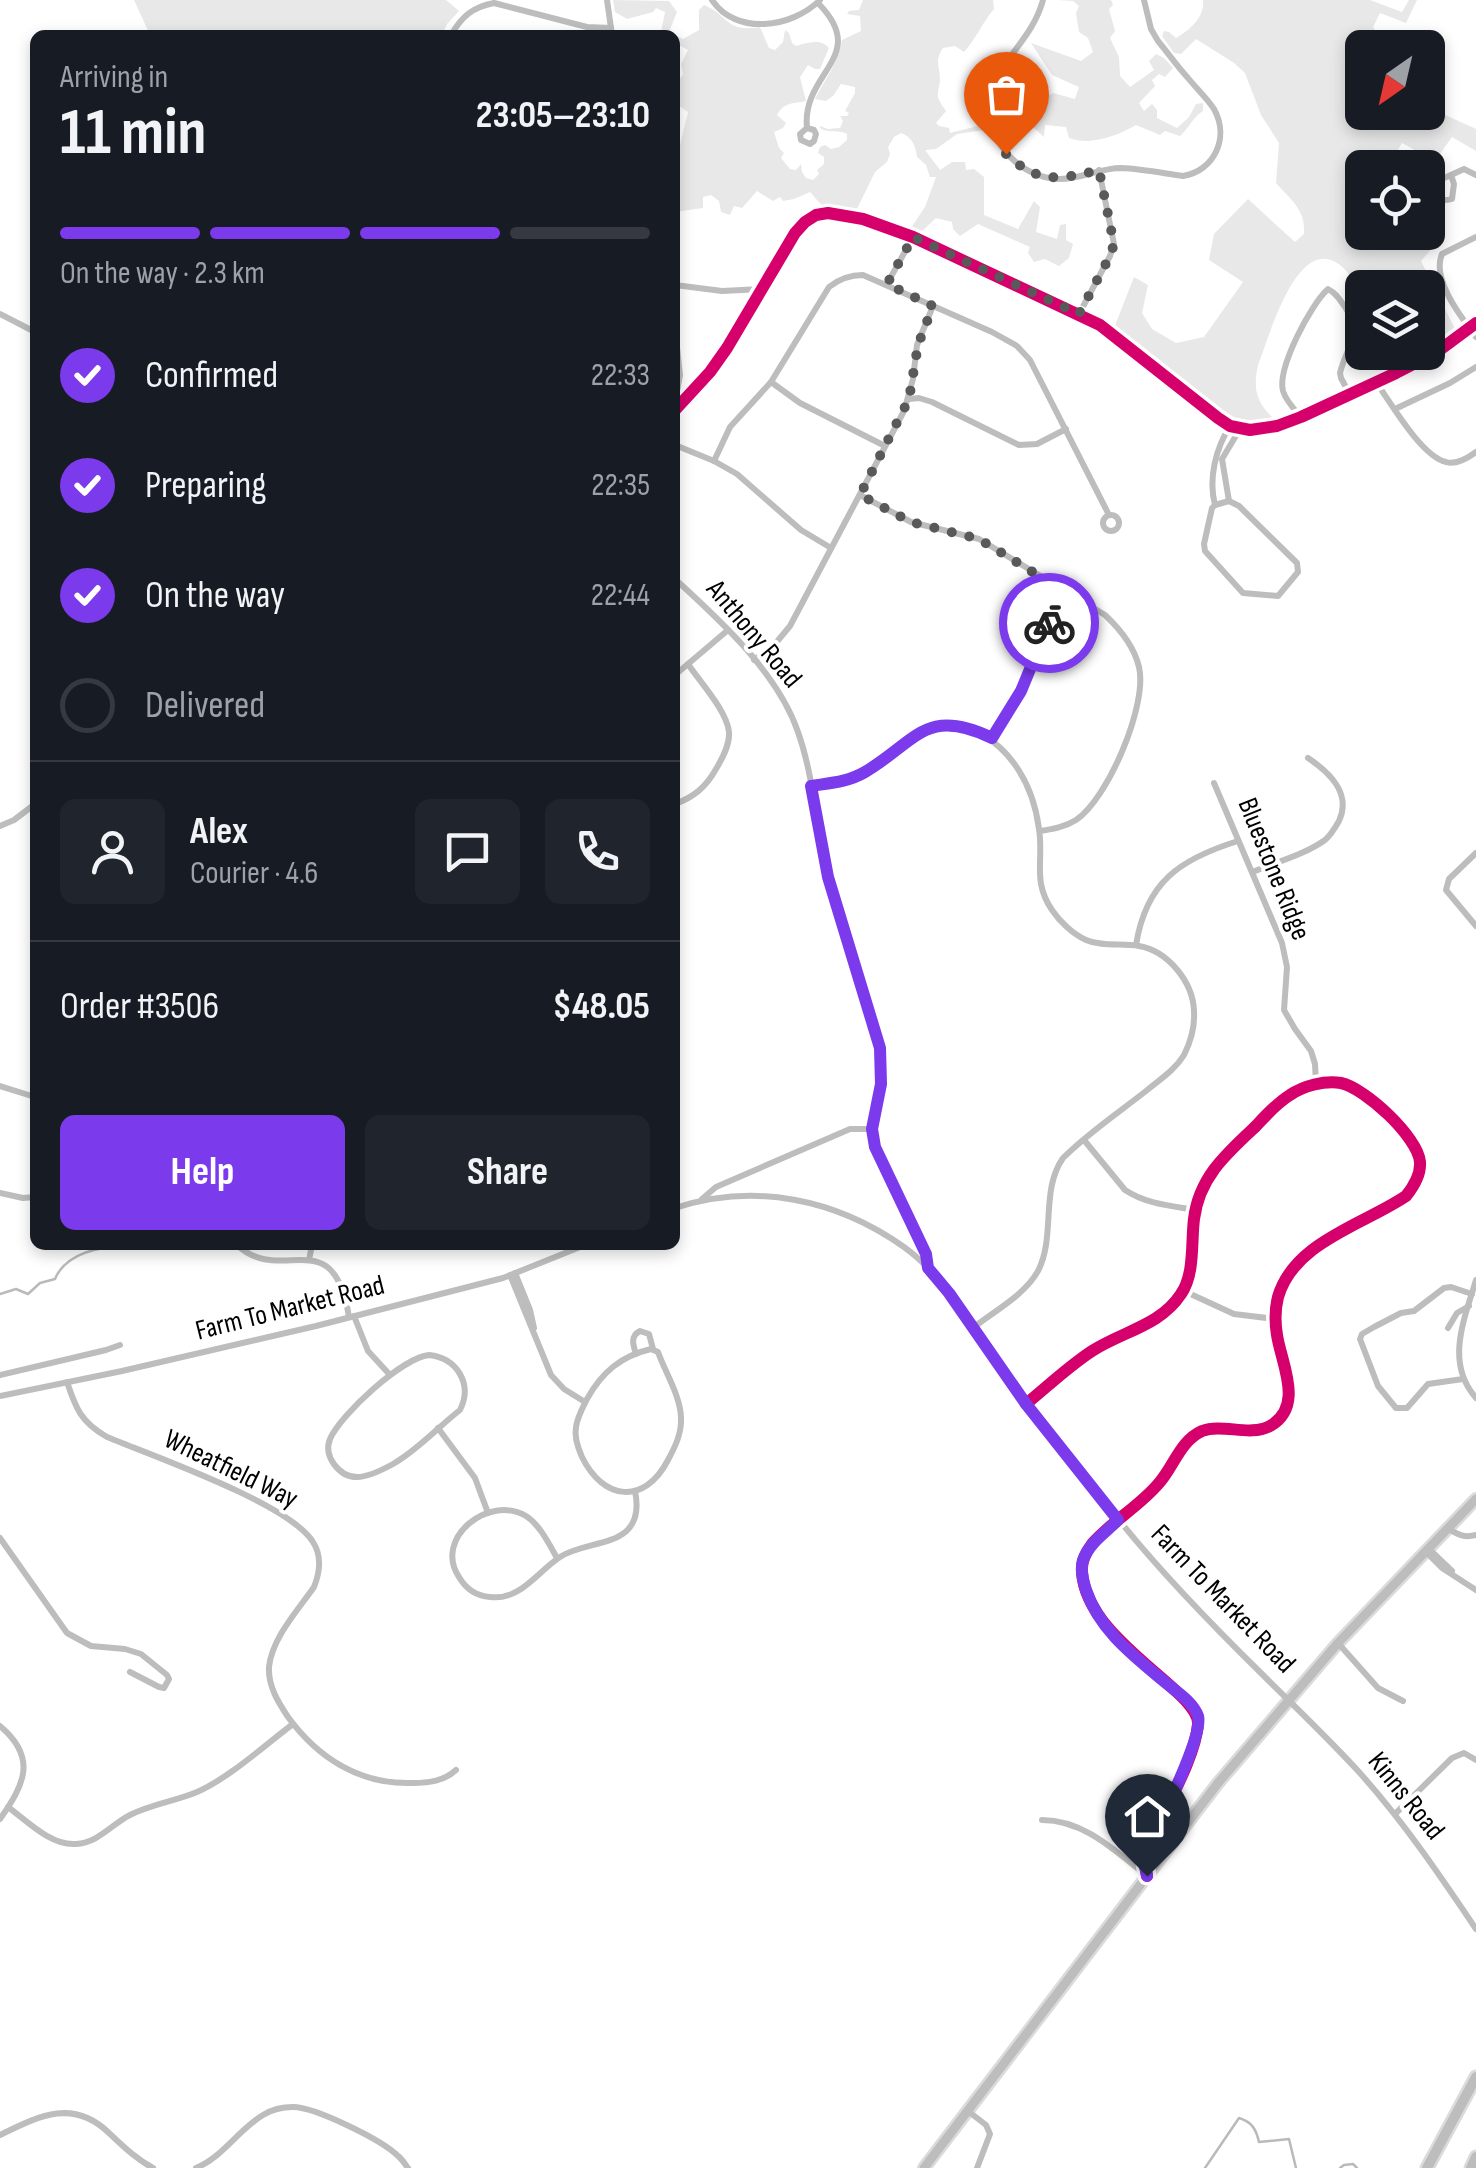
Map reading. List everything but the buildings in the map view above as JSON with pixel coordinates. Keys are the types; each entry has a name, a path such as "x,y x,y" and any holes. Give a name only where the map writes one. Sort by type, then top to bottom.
{"highway":[{"path":"1428,2168 1476,2077"},
{"path":"1470,2168 1476,2158"}],"main road":[{"path":"924,2168 1218,1783 1338,1643 1476,1500"}],"street":[{"path":"607,0 612,30"},
{"path":"712,0 730,19 754,24 793,18 818,2 836,24 839,35 834,55 809,102 807,128"},
{"path":"1043,0 1032,29 994,84 990,98 992,126 1006,154 1033,174 1062,179 1099,170 1190,175 1203,168 1217,152 1219,124 1214,110 1158,41 1144,0"},
{"path":"455,30 467,13 494,4 602,30"},
{"path":"1451,175 1452,199 1432,195 1430,184 1464,169 1476,174"},
{"path":"1079,314 1114,244 1099,170"},
{"path":"680,402 710,372 795,233 804,222 828,213 863,218 913,237 1079,314 1117,337 1198,404 1240,429 1264,429 1301,417 1437,352 1473,326"},
{"path":"887,284 913,237"},
{"path":"1476,238 1442,254 1438,264 1440,280 1473,326 1476,337"},
{"path":"714,461 730,426 771,382 823,296 837,281 863,275 992,332 1024,352 1109,515"},
{"path":"680,286 722,291 762,289"},
{"path":"1301,417 1283,392 1285,366 1318,299 1328,289 1337,294 1356,327 1340,373 1350,395"},
{"path":"754,660 785,634 909,399 918,345 933,306"},
{"path":"0,314 30,329"},
{"path":"1395,409 1452,387 1476,367"},
{"path":"771,382 800,403 885,446"},
{"path":"1376,382 1429,452 1449,467 1476,452"},
{"path":"909,399 932,402 1020,445 1037,444 1066,429"},
{"path":"1214,504 1229,502 1238,506 1297,563 1298,572 1278,596 1244,593 1209,558 1204,544 1214,504 1217,453 1230,426"},
{"path":"1229,502 1222,459 1240,429"},
{"path":"680,447 737,474 792,523 832,548"},
{"path":"860,495 911,522 979,539 1105,615 1131,648 1139,667 1140,693 1137,711 1114,768 1088,810 1066,825 1040,831"},
{"name":"Anthony Road","path":"680,584 754,660 788,709 803,748 828,877 880,1048 881,1084 872,1129 875,1147 926,1254 928,1268"},
{"path":"992,738 1021,691 1043,634 1067,593"},
{"path":"680,670 728,630"},
{"path":"680,802 710,781 729,735 722,712 688,664"},
{"path":"811,786 862,774 914,736 939,725 992,738 1011,758 1032,801 1040,831 1040,884 1059,919 1089,942 1136,945 1157,953 1185,982 1194,1010 1193,1032 1184,1054 1170,1072 1063,1158 1054,1174 1044,1253 1038,1270 1025,1288 973,1328"},
{"path":"1253,872 1326,838 1341,817 1342,798 1337,784 1308,758"},
{"name":"Bluestone Ridge","path":"1214,783 1286,956 1284,1010 1311,1052 1316,1084"},
{"path":"0,826 30,807"},
{"path":"1136,945 1146,907 1162,882 1188,862 1238,842"},
{"path":"1476,853 1446,886 1449,896 1476,924"},
{"path":"1026,1404 1093,1350 1164,1314 1184,1290 1198,1196 1209,1174 1285,1098 1316,1084 1343,1084 1371,1099 1411,1142 1420,1158 1420,1168 1406,1196 1306,1254 1280,1292 1275,1318 1289,1386 1278,1419 1256,1430 1204,1430 1197,1435 1176,1454 1158,1485 1093,1544 1083,1560 1081,1569 1090,1602 1108,1630 1186,1700 1198,1717 1191,1753 1146,1852 1147,1876"},
{"path":"0,1086 30,1095"},
{"path":"702,1199 716,1187 850,1130 872,1129"},
{"path":"1084,1140 1124,1190 1142,1200 1195,1210"},
{"path":"0,1193 30,1197"},
{"name":"Farm To Market Road","path":"680,1206 702,1199 764,1195 821,1204 871,1226 906,1249 928,1268 1026,1404 1118,1520 1186,1598 1289,1700"},
{"path":"243,1250 260,1259 309,1260 329,1268 338,1279 368,1350 390,1375"},
{"path":"309,1260 311,1250"},
{"name":"Farm To Market Road","path":"0,1396 352,1317 513,1274 573,1250"},
{"path":"513,1274 550,1375 585,1402"},
{"path":"1476,1280 1458,1356 1464,1380 1476,1398"},
{"path":"1464,1380 1428,1384 1407,1408 1396,1408 1378,1386 1360,1340 1374,1326 1414,1310 1444,1288 1472,1294"},
{"path":"1184,1290 1234,1314 1275,1318"},
{"path":"1448,1328 1456,1313 1469,1306"},
{"path":"636,1354 633,1338 640,1332 649,1334 653,1350"},
{"path":"0,1375 120,1344"},
{"path":"658,1352 679,1405 680,1430 658,1476 635,1491 614,1490 600,1483 590,1471 575,1432 585,1402 606,1370 636,1354 658,1352"},
{"path":"419,1356 440,1356 459,1371 466,1390 465,1400 460,1410 394,1464 360,1478 348,1476 332,1462 330,1440 362,1400 390,1375 419,1356"},
{"name":"Wheatfield Way","path":"68,1382 75,1406 92,1428 260,1502 312,1540 319,1558 318,1578 277,1642 270,1664 275,1696 293,1724 326,1757 370,1779 425,1783 456,1770"},
{"path":"438,1428 475,1478 488,1513"},
{"path":"557,1558 534,1522 506,1509 468,1522 454,1544 453,1560 456,1574 478,1595 513,1595 564,1554 614,1540 623,1533 634,1516 635,1491"},
{"path":"1448,1529 1458,1535 1476,1535"},
{"path":"0,1538 67,1633 91,1646 141,1654 167,1675 168,1684 159,1687 130,1672"},
{"path":"1427,1551 1442,1568 1476,1590"},
{"path":"1338,1643 1376,1686 1403,1700"},
{"name":"Kinns Road","path":"1289,1700 1396,1814 1476,1929"},
{"path":"8,1807 52,1838 78,1845 93,1840 130,1814 206,1786 293,1724"},
{"path":"0,1726 15,1741 24,1764 21,1787 0,1819"},
{"path":"1396,1814 1452,1758 1464,1753 1476,1760"},
{"path":"1042,1820 1066,1822 1089,1832 1147,1876"},
{"path":"196,2168 216,2157 258,2118 294,2107 324,2114 372,2139 398,2156 408,2168"},
{"path":"967,2111 986,2125 990,2134 978,2168"},
{"path":"0,2134 46,2115 77,2114 95,2122 153,2168"}],"shaded area":[{"path":"134,0 446,0 459,11 444,30 148,30"},
{"path":"613,0 669,1 677,12 670,30 661,30 665,12 656,8 627,19 615,12"},
{"path":"863,0 993,0 994,9 964,52 955,46 943,48 938,60 938,97 946,111 936,123 949,128 950,133 985,124 987,127 957,134 936,149 925,150 940,170 952,162 965,162 966,170 974,169 984,177 984,215 1018,229 1034,201 1040,207 1036,232 1057,239 1060,225 1066,224 1066,240 1073,244 1069,258 1059,266 1045,259 1034,262 1028,253 1030,247 978,224 960,236 952,222 936,218 918,235 909,231 925,207 936,177 930,177 913,142 901,133 888,147 887,162 875,172 855,213 826,208 810,192 794,199 783,201 780,197 773,201 757,191 742,208 734,206 730,215 721,212 719,201 711,195 703,197 703,208 680,211 680,145 688,112 680,106 680,78 688,50 680,46 680,38 699,30 699,10 704,5 740,28 760,27 769,48 775,50 783,42 785,30 796,46 818,42 829,48 820,69 808,65 800,77 806,101 783,108 777,115 786,123 774,132 784,153 781,158 790,169 796,170 801,164 806,178 813,180 824,164 824,157 818,153 820,147 839,147 847,140 847,134 826,131 820,126 840,128 840,116 849,113 845,111 855,87 841,84 826,101 815,99 835,63 842,40 861,31 860,16 847,14 859,10"},
{"path":"1057,0 1111,0 1113,5 1109,9 1115,31 1110,38 1119,57 1120,76 1130,87 1154,70 1149,61 1156,54 1173,68 1165,77 1159,74 1152,80 1155,86 1139,103 1144,111 1152,104 1157,118 1177,128 1196,104 1203,103 1203,111 1180,136 1165,131 1160,135 1136,125 1112,136 1086,141 1069,138 1066,127 1045,125 1044,137 1025,120 1015,129 1018,139 1011,147 1001,130 1001,111 1022,106 1027,110 1053,93 1075,99 1079,87 1052,75 1031,43 1081,61 1093,52 1088,38 1079,32 1079,6 1073,1"},
{"path":"1203,0 1370,0 1402,12 1409,0 1417,0 1406,23 1380,13 1375,30 1345,30 1345,130 1445,130 1445,115 1476,129 1476,151 1452,137 1443,150 1415,150 1402,143 1398,150 1345,150 1345,250 1430,250 1421,261 1426,270 1345,270 1325,259 1311,263 1298,275 1277,313 1258,365 1258,397 1278,423 1247,425 1219,415 1114,328 1134,277 1148,285 1142,313 1152,329 1176,343 1204,337 1243,282 1209,260 1214,234 1248,199 1295,242 1304,234 1300,212 1276,183 1279,143 1261,115 1245,73 1196,39 1181,54 1174,53 1162,36 1164,31 1176,38 1202,12"},
{"path":"1445,309 1457,333 1445,341"}],"waterway":[{"path":"0,1294 16,1289 28,1294 40,1283 55,1279 76,1257 96,1250"},
{"path":"1205,2168 1239,2118 1253,2127 1259,2142 1289,2139 1296,2168"},
{"path":"1340,2168 1353,2164 1357,2168"}],"cycle path":[{"path":"680,405 727,348 795,233 816,215 828,213 863,219 913,237 1100,325 1218,418 1230,426 1250,430 1301,417 1396,373 1437,352 1476,323"},
{"path":"1026,1404 1092,1351 1152,1321 1172,1305 1189,1277 1194,1219 1208,1178 1225,1156 1285,1098 1314,1084 1341,1083 1376,1104 1410,1140 1420,1167 1406,1196 1314,1249 1286,1278 1276,1316 1289,1396 1281,1417 1262,1429 1219,1428 1194,1435 1159,1483 1100,1536 1084,1557 1082,1572 1088,1597 1102,1620 1181,1696 1194,1711 1198,1724 1183,1773 1144,1857 1147,1876"}],"way so far":[{"path":"1006,154 1024,169 1045,177 1062,179 1099,170 1113,250 1079,314 913,237 887,284 933,306 918,345 909,399 860,495 911,522 979,539 1067,593 1049,623"}],"route":[{"path":"1049,623 1026,681 992,738 939,725 923,730 862,774 811,786 828,877 880,1048 881,1084 872,1129 875,1147 926,1254 928,1268 1026,1404 1118,1520 1093,1544 1081,1569 1097,1615 1123,1646 1186,1700 1198,1717 1191,1753 1146,1852 1147,1876"}]}
